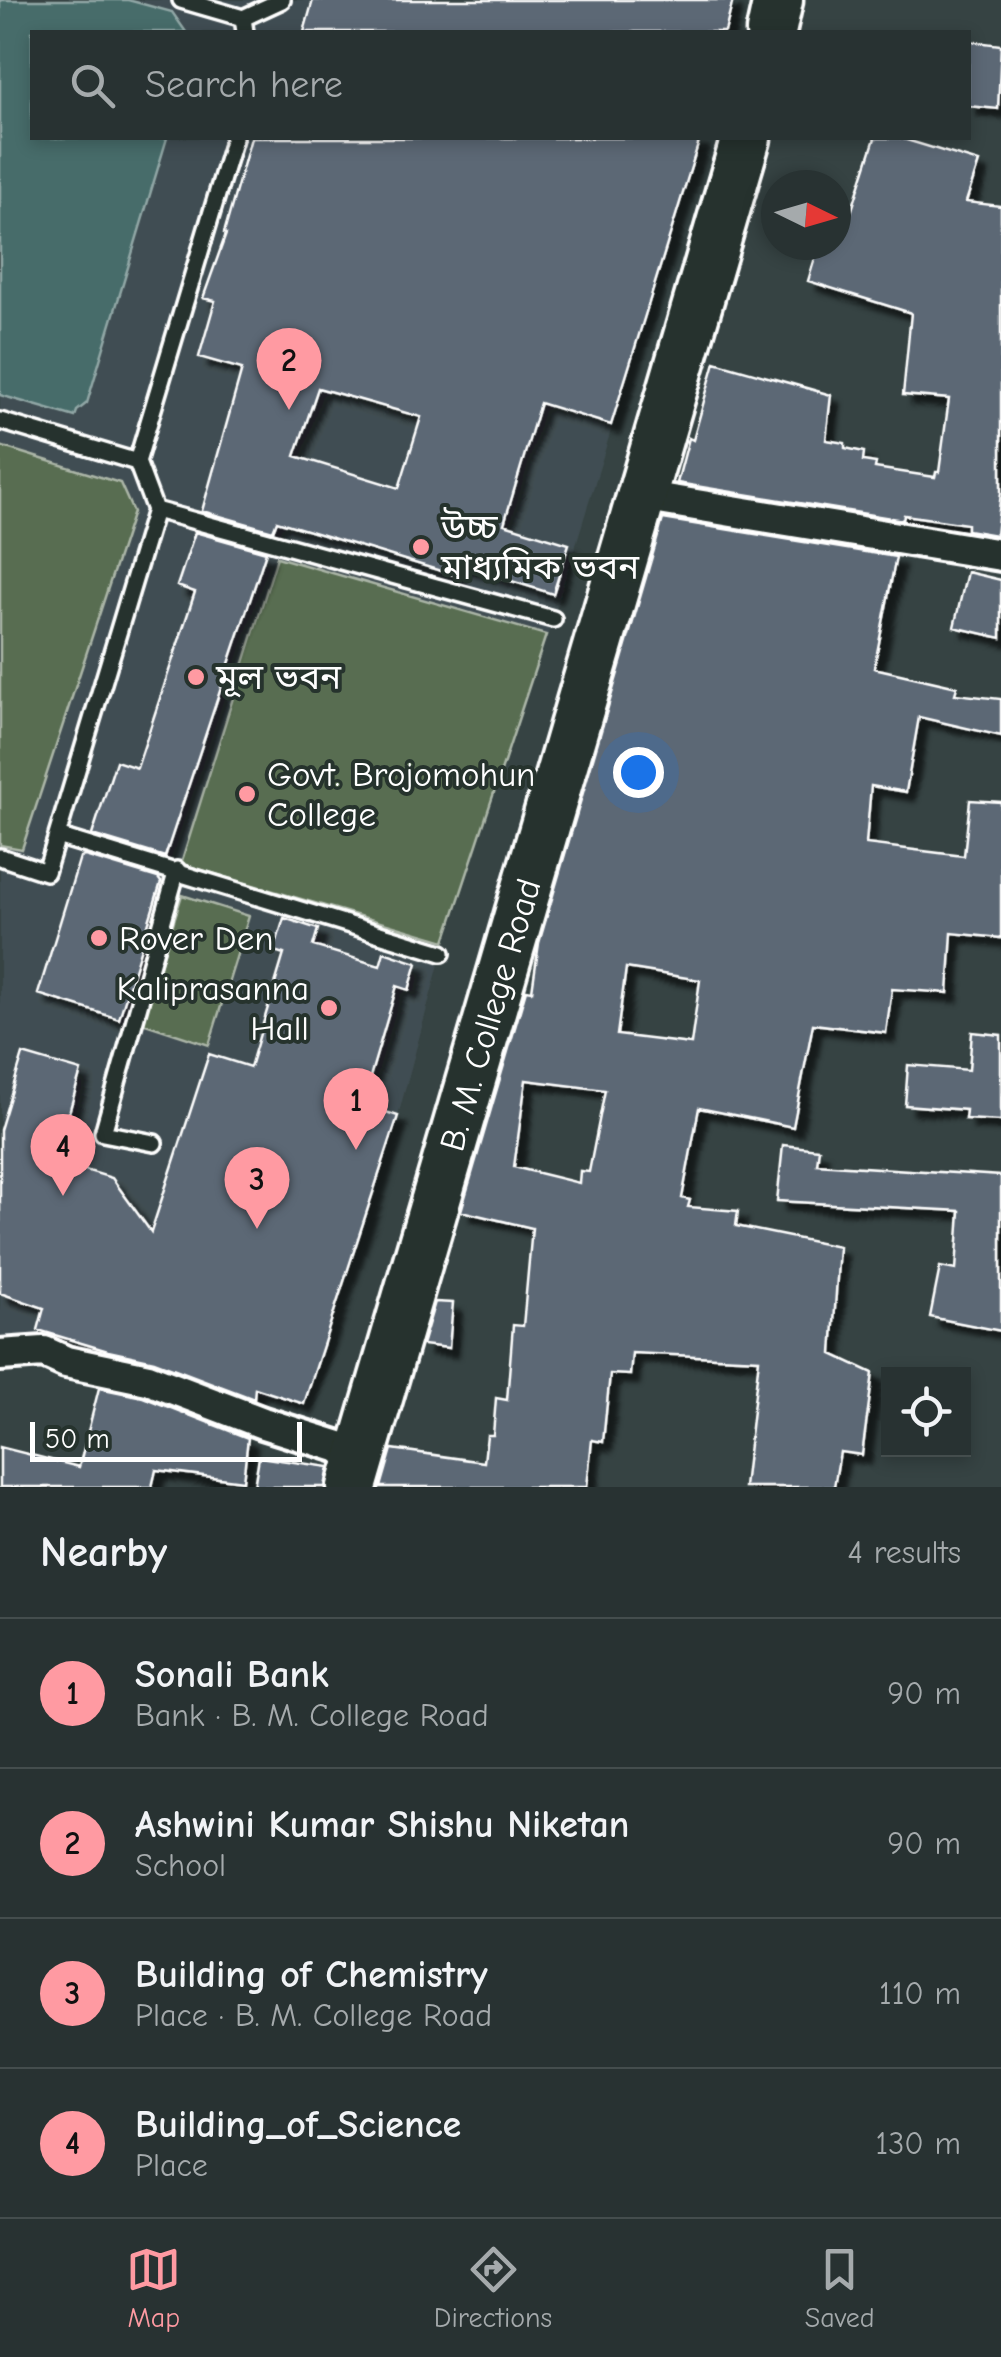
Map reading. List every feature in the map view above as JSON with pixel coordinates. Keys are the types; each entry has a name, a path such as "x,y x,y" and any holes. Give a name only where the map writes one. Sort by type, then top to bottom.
{"main road":[{"path":"771,30 778,0"},
{"name":"B. M. College Road","path":"357,1470 745,140"}],"street":[{"path":"641,496 1001,555"},
{"path":"0,1356 44,1352 66,1362 148,1379 264,1423 357,1470"}],"lane":[{"path":"181,0 244,25 282,0"},
{"path":"0,857 46,872 155,510 137,462 233,140"},
{"path":"0,421 137,462"},
{"path":"155,510 552,619"},
{"path":"57,836 442,953"},
{"path":"154,1142 102,1133 177,870"}],"shaded area":[{"name":"Govt. Brojomohun College","path":"0,0 733,0 726,30 30,30 30,140 700,140 553,619 442,953 398,1116 304,1404 86,1353 32,1336 0,1341"}],"green space":[{"path":"0,446 120,483 133,512 22,849 0,845"},
{"path":"277,557 546,635 445,941 181,864"},
{"path":"182,895 249,916 209,1045 142,1023"}],"water":[{"path":"0,0 128,0 172,12 185,30 30,30 30,140 166,140 87,403 75,417 0,395"}],"building":[{"path":"313,0 733,0 726,30 305,30"},
{"path":"971,41 1001,45 998,109 971,106"},
{"path":"250,140 699,140 611,425 540,403 504,524 569,544 553,594 460,565 457,576 277,521 273,531 202,511 242,369 199,357 215,301 203,298 226,234","holes":["318,388 421,417 399,488 295,456"]},
{"path":"874,140 907,140 979,162 966,202 1001,206 1001,493 996,535 967,530 967,524 904,515 903,520 677,483 715,362 831,395 826,440 864,452 863,461 876,463 875,468 935,477 939,472 949,399 903,395 911,313 808,281 814,260 851,260 851,213"},
{"path":"663,519 896,557 874,668 957,687 955,694 1001,699 1001,736 919,717 906,792 871,786 866,844 964,856 970,800 1001,802 1001,938 952,933 948,993 892,989 886,1033 813,1024 793,1127 699,1108 682,1198 690,1200 688,1207 738,1211 736,1226 839,1247 832,1354 873,1373 862,1455 840,1452 834,1487 744,1487 759,1359 632,1353 630,1375 610,1374 603,1442 592,1440 587,1487 381,1487 392,1449 484,1462 487,1435 493,1435 496,1398 507,1400 513,1325 523,1326 532,1228 461,1211 526,990 532,991 539,943","holes":["626,968 700,980 691,1044 617,1035","526,1080 605,1090 589,1172 580,1171 579,1183 514,1167"]},
{"name":"মূল ভবন","path":"195,532 266,552 165,857 92,835 116,761 137,768 195,592 177,586"},
{"path":"967,572 1001,580 1001,638 954,627"},
{"name":"Rover Den","path":"80,857 161,882 119,1019 38,994"},
{"path":"284,918 318,929 313,946 380,966 384,952 417,963 409,990 397,986 362,1104 398,1116 304,1404 255,1388 254,1399 154,1361 38,1330 44,1308 0,1293 0,1130 23,1054 81,1071 55,1161 112,1178 151,1232 209,1054 250,1067 284,954 274,951"},
{"path":"972,1032 1001,1035 1001,1121 965,1119 966,1110 905,1105 908,1065 969,1070"},
{"path":"783,1145 819,1149 817,1164 1001,1176 1001,1331 930,1317 940,1267 956,1270 960,1211 777,1201"},
{"path":"435,1302 453,1303 449,1348 422,1345"},
{"path":"99,1388 143,1397 248,1438 243,1481 156,1470 152,1487 0,1487 0,1447 79,1467"},
{"path":"259,1457 329,1467 325,1487 254,1487"}],"place":[{"name":"Ashwini Kumar Shishu Niketan","path":"289,410"},
{"name":"উচ্চ মাধ্যমিক ভবন","path":"421,547"},
{"name":"মূল ভবন","path":"196,677"},
{"name":"Govt. Brojomohun College","path":"247,794"},
{"name":"Rover Den","path":"99,938"},
{"name":"Kaliprasanna Hall","path":"329,1008"},
{"name":"Sonali Bank","path":"356,1150"},
{"name":"Building_of_Science","path":"63,1196"},
{"name":"Building of Chemistry","path":"257,1229"}]}
